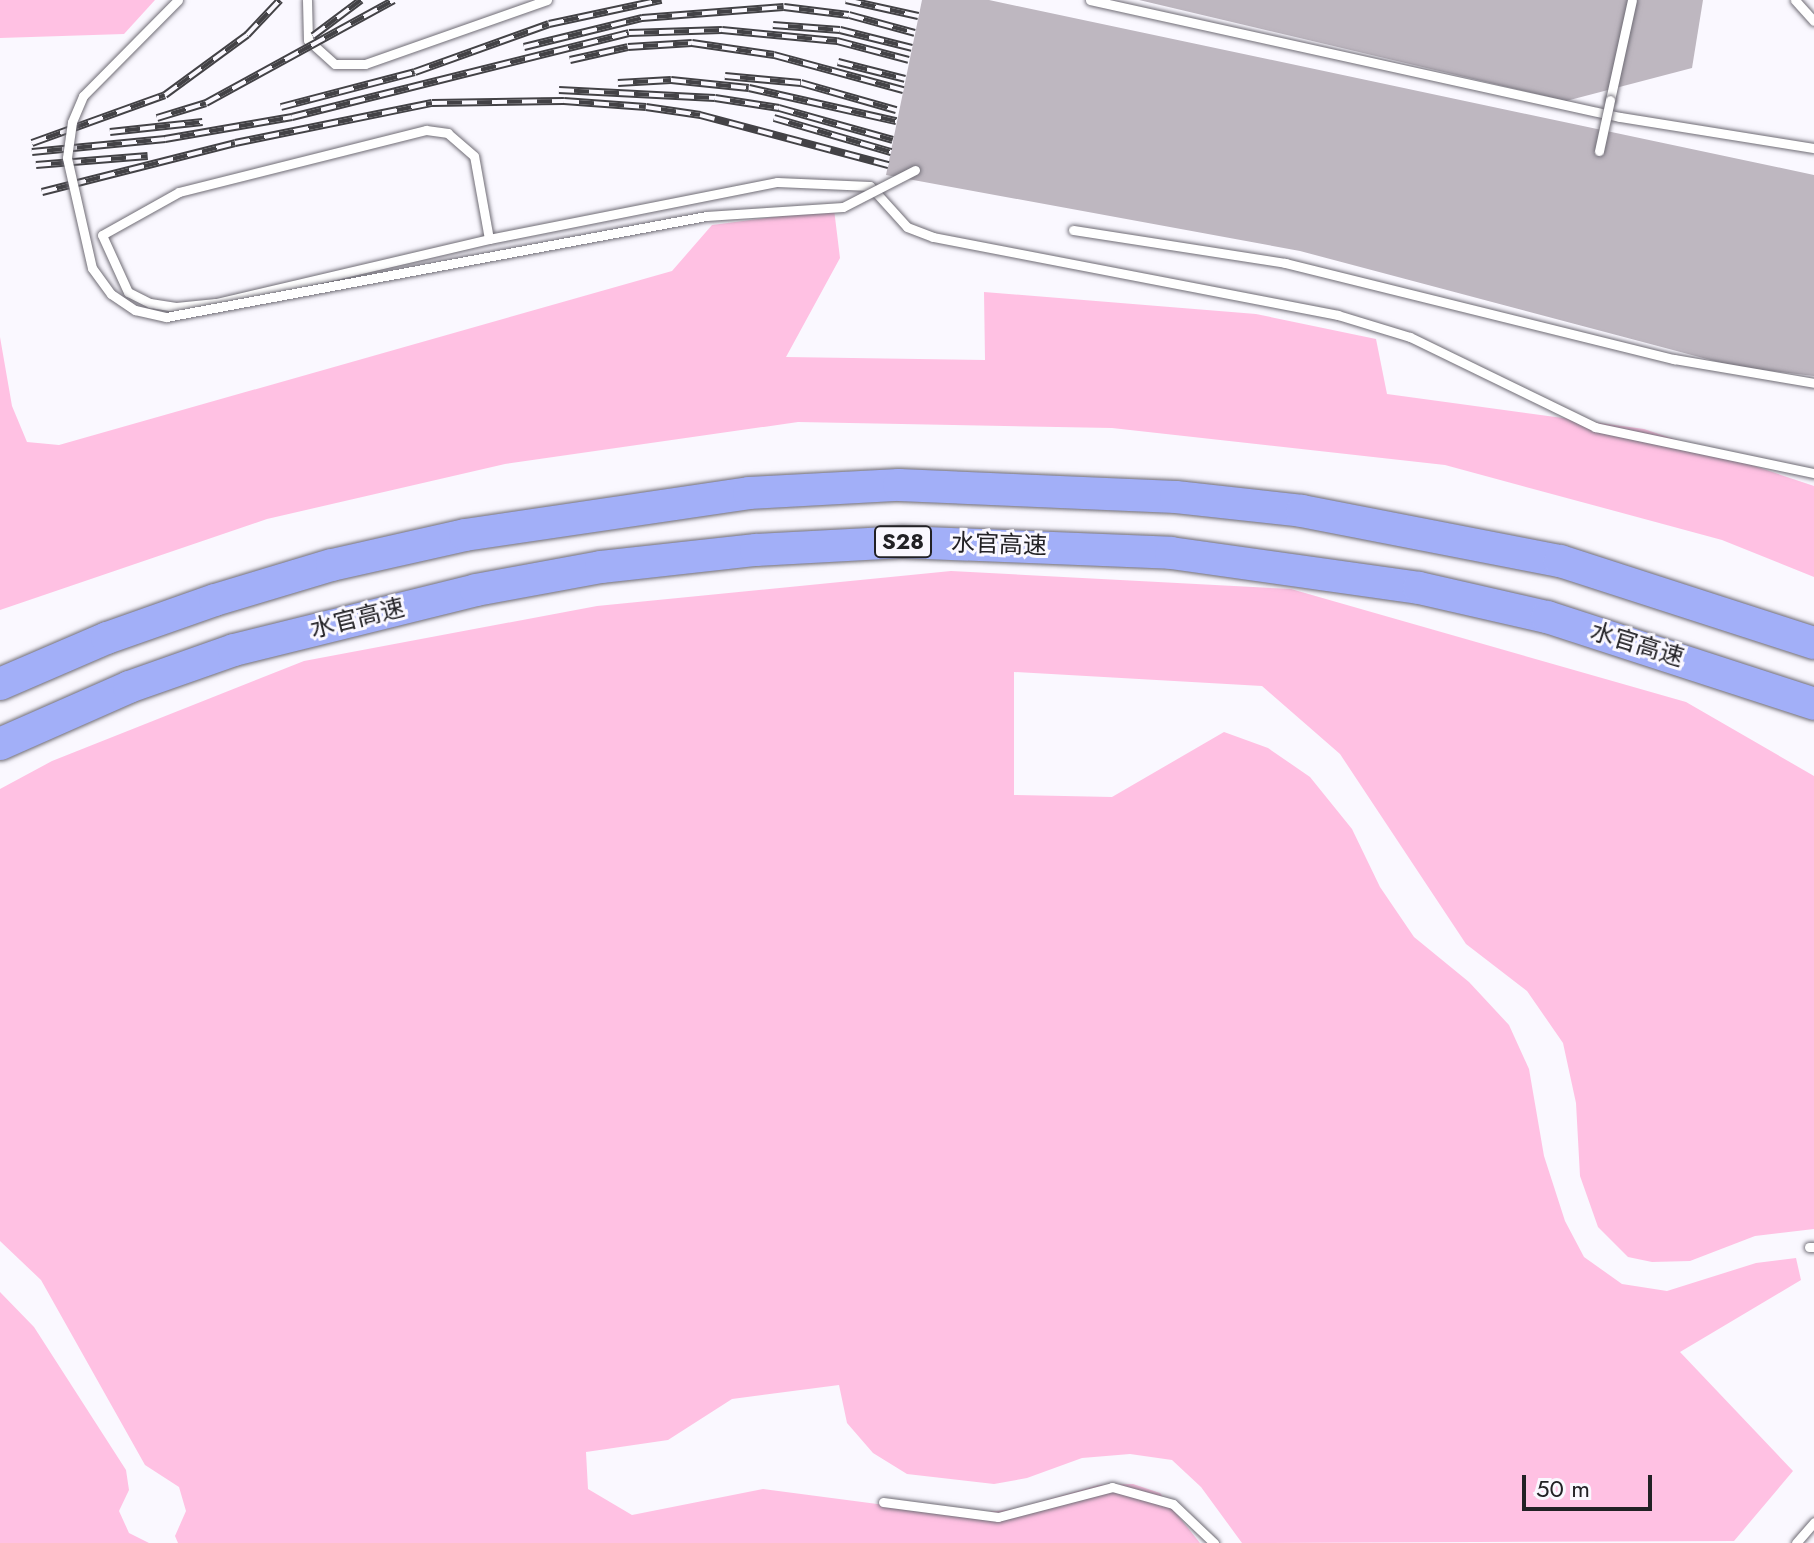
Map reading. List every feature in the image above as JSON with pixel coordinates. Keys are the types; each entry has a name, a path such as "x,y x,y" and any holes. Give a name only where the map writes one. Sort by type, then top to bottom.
{"highway":[{"path":"0,684 107,638 215,600 332,565 465,535 749,493 899,485 1176,497 1360,520 1560,561 1814,643"},
{"name":"水官高速","path":"0,744 129,687 234,650 476,590 632,563 902,542 1171,553 1419,588 1562,621 1807,704"}],"lane":[{"path":"178,0 83,96 72,122 70,184 92,268 111,294 135,310 166,317 205,314 706,216 843,207 879,193 915,170"},
{"path":"307,0 308,40 335,64 365,64 547,0"},
{"path":"1090,0 1620,117 1814,148"},
{"path":"1597,162 1632,0"},
{"path":"1795,0 1814,21"},
{"path":"489,239 474,156 448,133 426,130 179,192 138,211 102,235 128,292 150,303 176,307 216,303 489,239 777,182 870,186 907,227 933,237 1338,315 1410,337 1595,427 1814,473"},
{"path":"1073,230 1285,263 1674,359 1814,383"},
{"path":"883,1502 998,1517 1112,1487 1173,1504 1214,1543"},
{"path":"1796,1543 1814,1522"}],"shaded area":[{"path":"0,0 155,0 124,34 0,38"},
{"path":"834,209 840,258 786,357 985,360 984,292 1256,314 1376,339 1387,394 1644,429 1814,486 1814,577 1722,540 1445,465 1112,428 798,422 505,464 267,519 0,610 0,337 12,406 27,442 59,445 672,271 712,225"},
{"path":"951,571 1291,589 1686,702 1814,776 1814,1229 1755,1236 1690,1261 1652,1262 1628,1257 1598,1227 1580,1176 1576,1103 1563,1043 1527,991 1466,944 1340,754 1262,686 1014,672 1014,795 1112,797 1224,732 1268,748 1310,777 1352,829 1380,887 1414,937 1469,982 1509,1025 1529,1069 1544,1156 1565,1221 1584,1257 1622,1284 1667,1291 1756,1263 1796,1258 1801,1280 1680,1352 1793,1471 1734,1541 1242,1543 1201,1487 1172,1460 1130,1454 1082,1458 1027,1478 994,1484 907,1474 873,1453 847,1423 839,1385 732,1399 668,1440 586,1452 588,1489 632,1515 763,1489 961,1515 1014,1509 1099,1485 1133,1484 1160,1493 1200,1543 178,1543 175,1536 186,1511 179,1487 145,1465 41,1280 0,1241 0,789 52,761 304,661 597,606"},
{"path":"0,1292 34,1327 126,1470 129,1490 119,1511 129,1533 149,1543 0,1543"}],"building":[{"path":"922,0 989,0 1814,175 1814,376 1737,367 1300,251 886,175"},
{"path":"1139,0 1703,0 1692,68 1566,101"}],"railway":[{"path":"32,143 165,95 247,35 280,0"},
{"path":"313,36 361,0"},
{"path":"157,118 206,103 394,0"},
{"path":"281,107 415,72 549,24 661,0"},
{"path":"846,0 918,16"},
{"path":"524,47 642,18 784,7 849,15 915,33"},
{"path":"773,25 840,30 912,48"},
{"path":"32,152 165,139 292,117 629,33 722,30 837,41 909,60"},
{"path":"570,60 628,47 692,43 774,55 903,90"},
{"path":"838,62 905,79"},
{"path":"725,76 801,83 896,110"},
{"path":"618,83 671,80 749,88 896,121"},
{"path":"559,90 715,98 779,108 893,140"},
{"path":"42,192 235,143 432,103 564,101 646,107 700,115 888,165"},
{"path":"774,118 891,152"},
{"path":"110,132 202,122"},
{"path":"36,165 148,156"}]}
